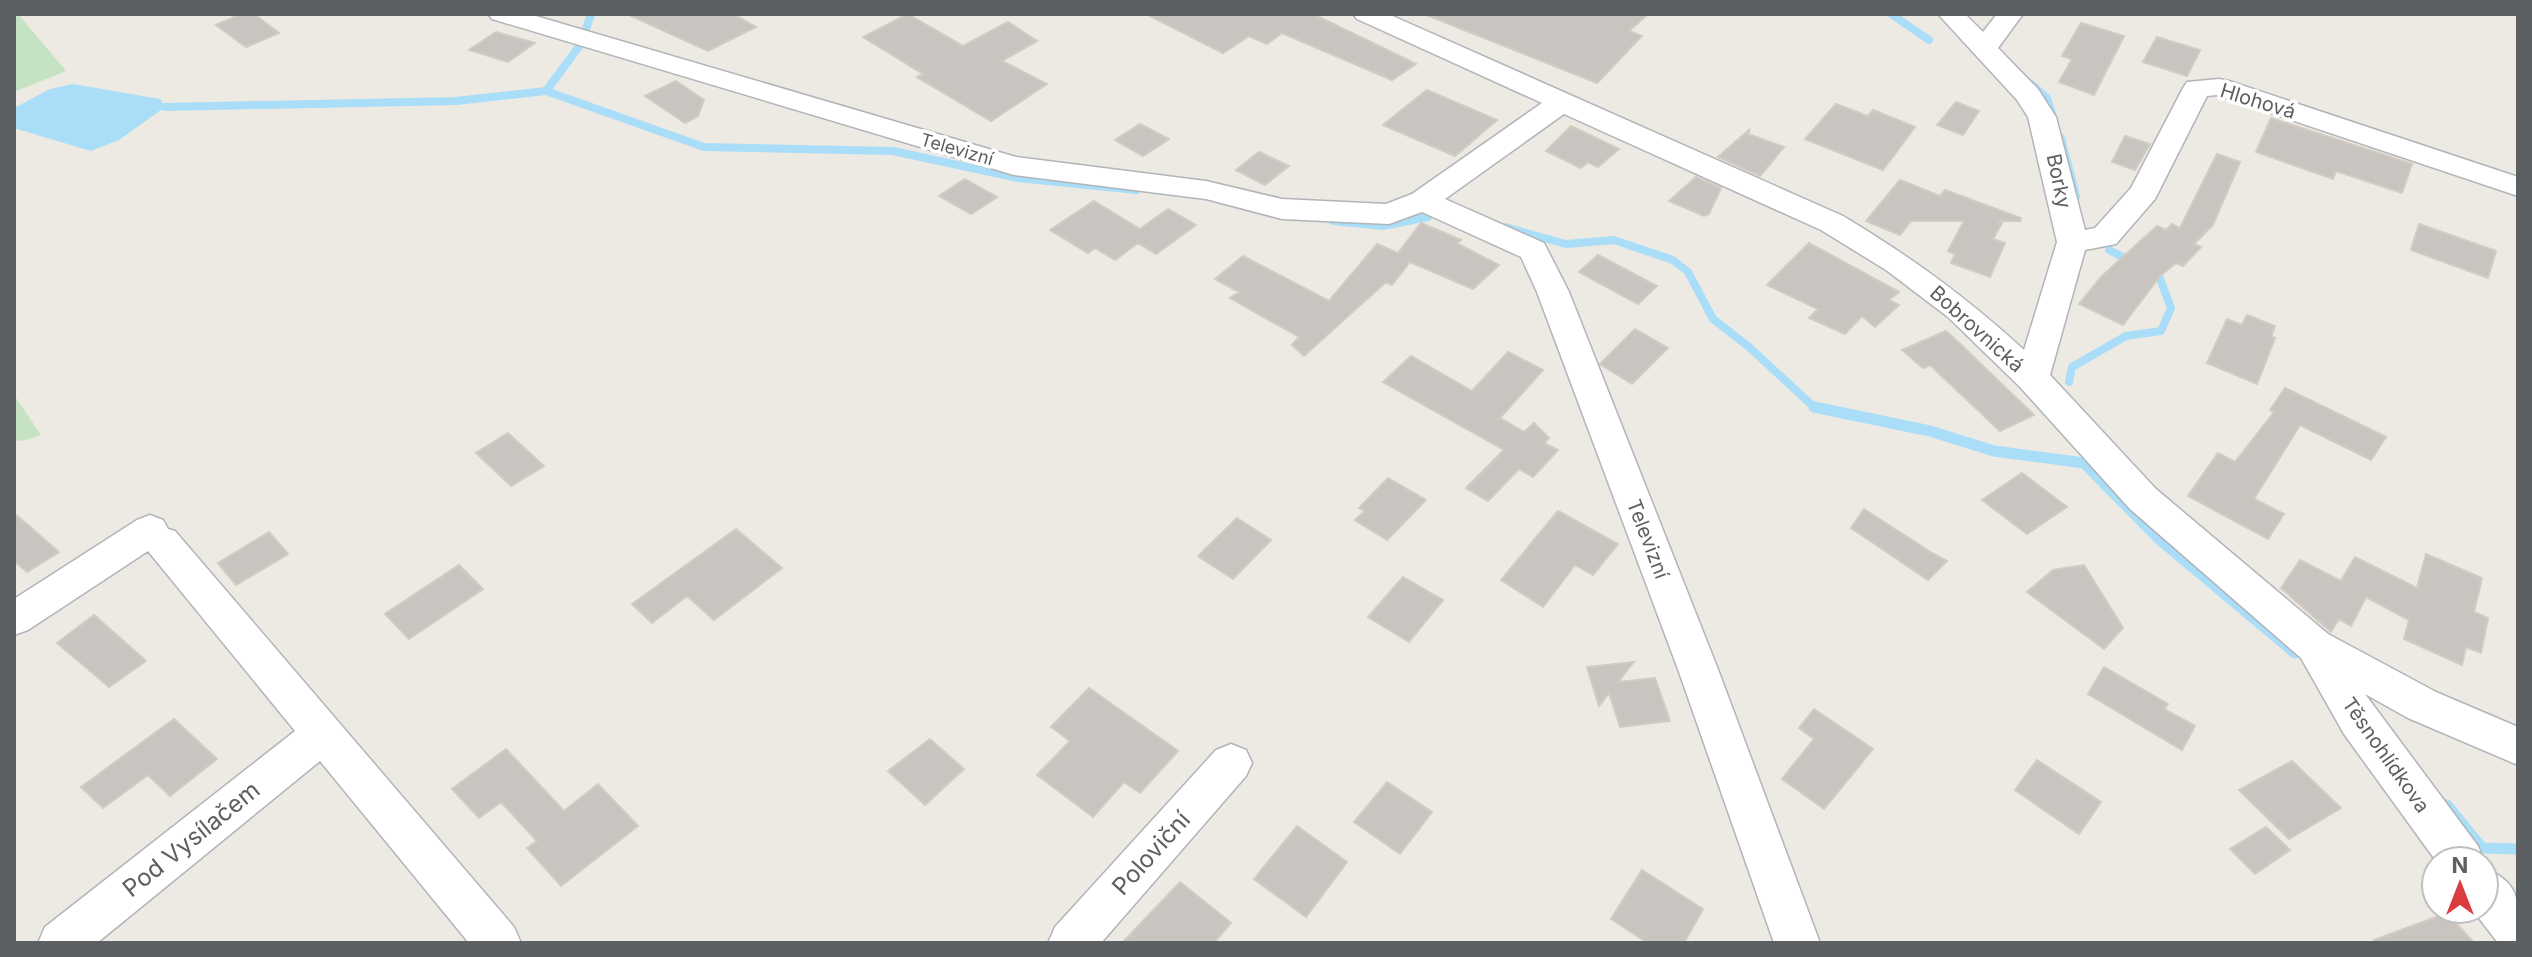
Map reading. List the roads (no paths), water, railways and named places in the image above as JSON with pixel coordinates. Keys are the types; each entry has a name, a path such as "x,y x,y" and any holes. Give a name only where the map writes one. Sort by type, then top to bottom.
{"street":[{"name":"Televizní","path":"501,14 1014,166 1146,181 1206,190 1282,209 1336,214 1389,214 1423,201 1564,101"},
{"name":"Bobrovnická","path":"1366,14 1832,223 1866,243 1959,309 2032,378 2143,499 2314,646 2422,705 2518,746"},
{"name":"Borky","path":"1951,14 2028,95 2042,117 2050,143 2072,242 2032,378"},
{"path":"1985,48 2010,14"},
{"name":"Hlohová","path":"2072,242 2105,237 2144,192 2197,88 2219,87 2518,187"},
{"name":"Televizní","path":"1423,201 1533,250 1553,292 1671,599 1791,941"},
{"path":"14,619 156,536 498,943"},
{"name":"Těsnohlídkova","path":"2314,646 2359,721 2450,845"},
{"name":"Pod Vysílačem","path":"61,943 322,734"},
{"name":"Poloviční","path":"1071,943 1231,763"},
{"path":"2500,909 2518,932"}],"water":[{"path":"73,84 160,99 165,107 119,140 91,151 14,128 14,108 50,89"}],"waterway":[{"path":"546,91 581,44 591,14"},
{"path":"1891,14 1929,40"},
{"path":"2031,84 2047,98 2054,120"},
{"path":"165,107 456,101 546,91"},
{"path":"546,91 704,147 893,151 1018,178 1136,190"},
{"path":"2061,138 2076,196"},
{"path":"1333,221 1383,226 1428,217"},
{"path":"1505,227 1566,244 1614,240 1673,260 1688,272 1713,319 1749,347 1814,407"},
{"path":"2109,250 2132,262"},
{"path":"2069,382 2072,367 2126,336 2161,331 2171,308 2159,276 2150,271"},
{"path":"1814,407 1930,431 1994,451 2084,463 2159,539 2295,653"},
{"path":"1814,407 1823,409"},
{"path":"2447,805 2482,848 2518,849"}]}
